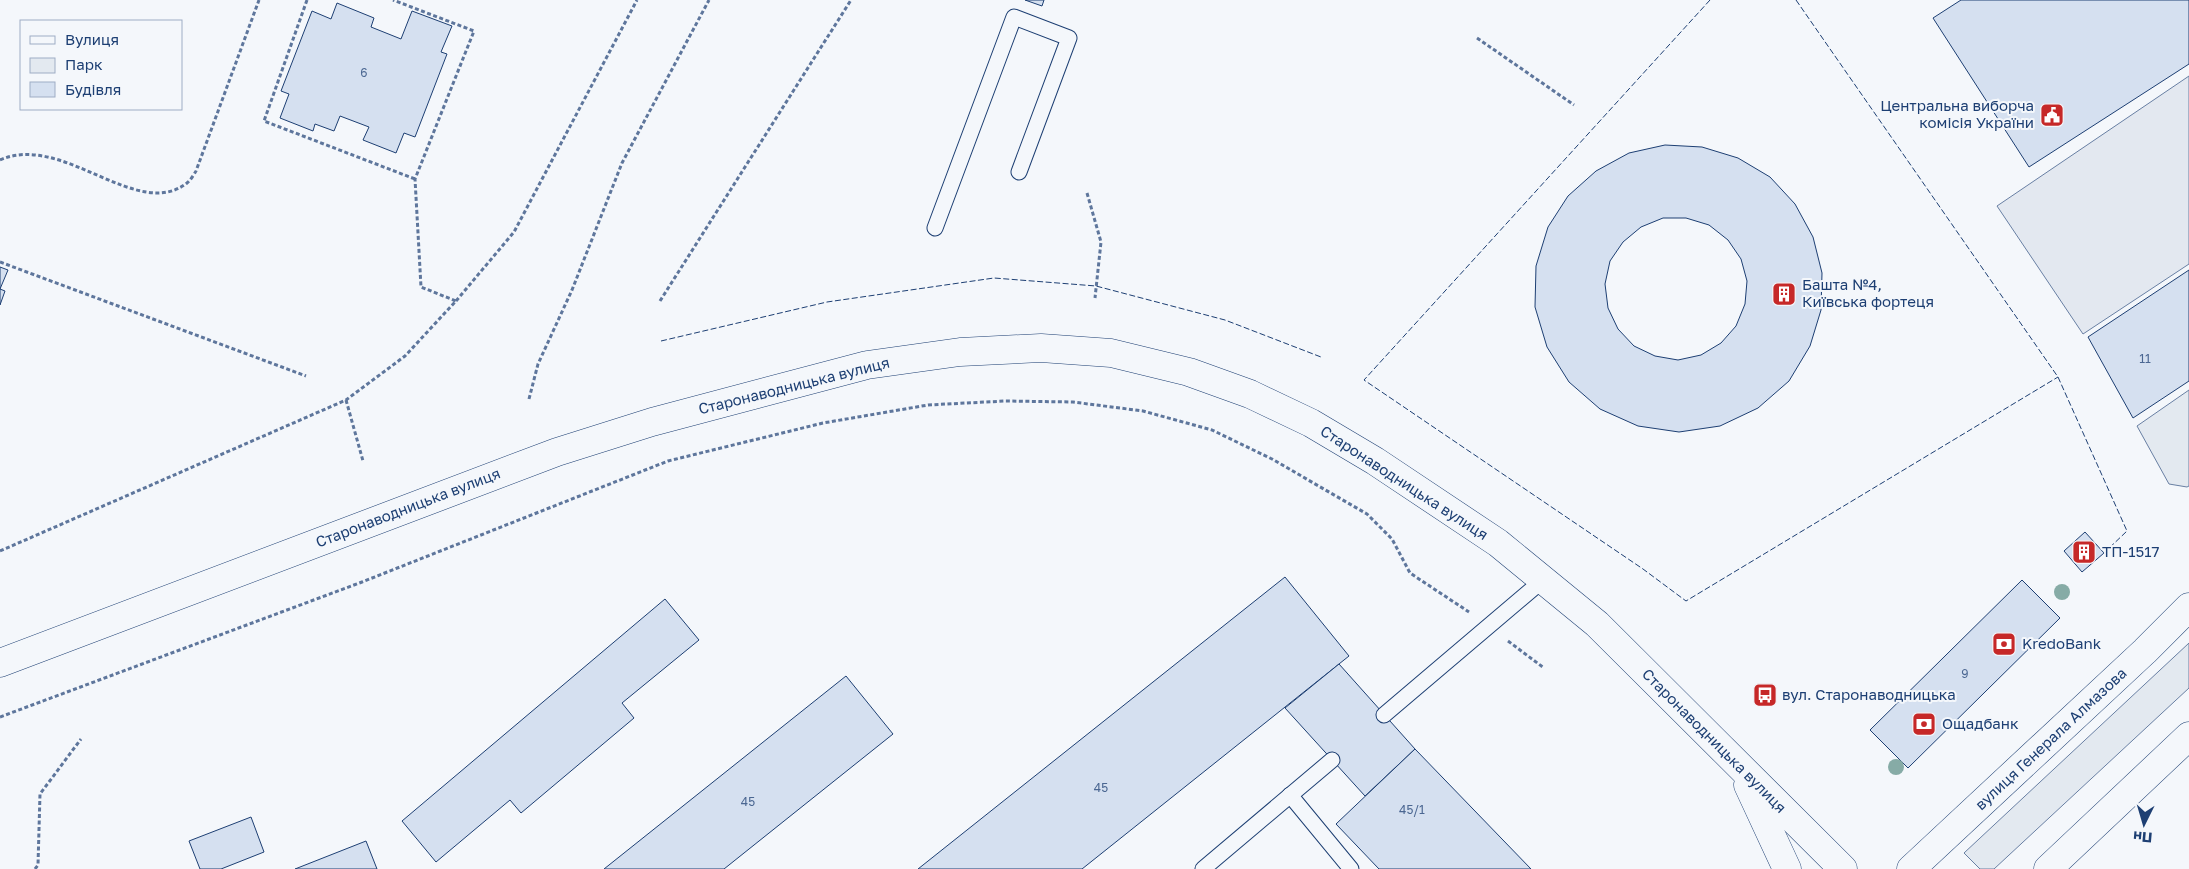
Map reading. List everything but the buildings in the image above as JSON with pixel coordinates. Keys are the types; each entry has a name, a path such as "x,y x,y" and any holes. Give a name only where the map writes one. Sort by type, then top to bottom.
{"main road":[{"name":"Старонаводницька вулиця","path":"0,663 557,452 652,422 867,365 960,352 1041,348 1111,353 1189,372 1250,394 1311,423 1375,460 1498,543 1597,624 1843,869"},
{"name":"вулиця Генерала Алмазова","path":"1911,869 2145,651 2189,607"},
{"path":"2048,869 2189,736"},
{"path":"1738,764 1787,869"}],"lane":[{"path":"935,228 1014,17 1068,38 1019,172"},
{"path":"1384,715 1543,580"},
{"path":"1203,869 1332,760"},
{"path":"1290,795 1352,869"}],"path":[{"path":"0,160 11,155 30,153 55,157 133,189 150,193 170,191 187,183 196,171 260,0"},
{"path":"307,0 264,121 415,178"},
{"path":"393,0 474,30 415,178 421,287 456,301"},
{"path":"0,551 174,473 346,400 405,356 456,301 514,232 636,0"},
{"path":"529,399 538,364 572,290 622,163 709,0"},
{"path":"660,301 851,0"},
{"path":"1476,38 1574,105"},
{"path":"1087,193 1101,242 1095,298"},
{"path":"0,262 306,376"},
{"path":"346,400 363,461"},
{"path":"0,717 362,582 668,461 823,423 937,405 1005,401 1074,402 1143,411 1212,430 1272,459 1367,514 1392,539 1410,573 1489,626 1544,668"},
{"path":"35,869 38,865 40,794 81,739"}],"green space":[{"path":"2189,390 2189,486 2187,487 2169,484 2137,426"},
{"path":"2189,643 2189,688 1994,869 1980,869 1964,853"}],"shaded area":[{"path":"2189,76 2189,264 2083,334 1997,206"}],"fence":[{"path":"1710,0 1364,380 1643,569 1686,601 2058,377"},
{"path":"1796,0 2058,377 2127,531 2104,553"},
{"path":"661,341 827,302 994,278 1096,286 1225,320 1321,357"}],"place":[{"name":"Центральна виборча комісія України","path":"2052,115"},
{"name":"Башта №4, Київська фортеця","path":"1784,294"},
{"name":"ТП-1517","path":"2084,552"},
{"name":"KredoBank","path":"2004,644"},
{"name":"вул. Старонаводницька","path":"1765,695"},
{"name":"Ощадбанк","path":"1924,724"}]}
